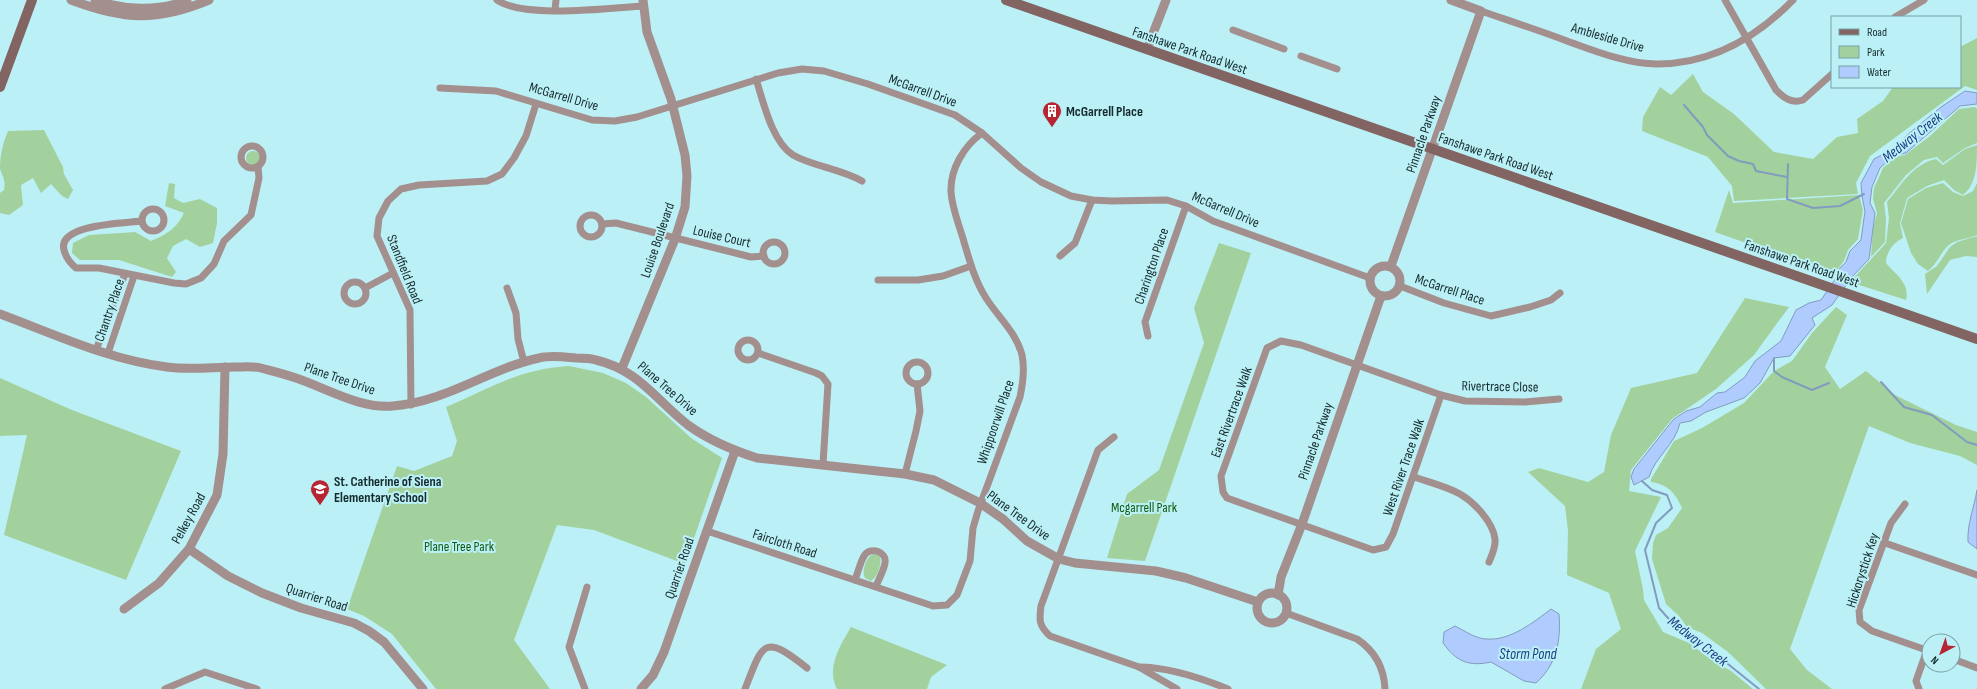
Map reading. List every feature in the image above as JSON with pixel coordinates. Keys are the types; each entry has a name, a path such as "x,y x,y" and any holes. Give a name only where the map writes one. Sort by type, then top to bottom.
{"main road":[{"path":"0,87 32,0"},
{"name":"Fanshawe Park Road West","path":"1006,0 1977,339"}],"street":[{"path":"71,0 111,14 141,16 168,14 187,9 209,0"},
{"path":"95,0 112,6 140,8 166,6 187,0"},
{"path":"497,0 502,4 522,8 555,10 643,3"},
{"path":"555,10 556,0"},
{"path":"1147,49 1166,0"},
{"name":"Ambleside Drive","path":"1451,0 1603,53 1641,62 1657,64 1680,62 1715,53 1746,39 1774,19 1793,0"},
{"path":"1725,0 1776,90 1787,100 1798,102 1803,100 1831,75"},
{"path":"1897,16 1920,1"},
{"name":"Louise Boulevard","path":"622,368 675,239 685,207 687,176 684,149 673,106 648,32 643,3"},
{"name":"Pinnacle Parkway","path":"1391,266 1481,11"},
{"path":"1233,30 1284,49"},
{"path":"1301,56 1337,69"},
{"name":"McGarrell Drive","path":"440,88 496,91 592,120 615,121 637,117 778,72 802,69 824,71 938,108 955,115 982,133 1021,168 1041,182 1071,196 1092,200 1167,200 1186,206 1214,220 1370,278"},
{"path":"756,79 773,130 784,147 793,155 851,175 862,181"},
{"name":"Standfield Road","path":"411,405 410,310 377,236 379,218 388,201 401,189 413,186 487,181 502,174 514,158 526,136 536,104"},
{"name":"Whippoorwill Place","path":"980,503 1020,396 1024,370 1022,354 1016,339 986,298 971,266 953,201 951,184 959,158 982,133"},
{"name":"Chantry Place","path":"141,221 82,229 72,232 64,243 63,248 68,260 76,268 99,268 174,283 186,284 201,278 214,264 224,242 251,215 259,178 258,167"},
{"path":"1060,256 1075,243 1092,200"},
{"name":"Charington Place","path":"1148,336 1145,322 1186,206"},
{"name":"Louise Court","path":"602,224 616,223 751,257 764,256"},
{"path":"878,280 918,280 942,276 971,266"},
{"path":"1391,266 1400,275 1400,286 1392,296 1381,296 1372,290 1370,278 1374,270 1379,267 1391,266"},
{"path":"365,288 393,273"},
{"name":"Chantry Place","path":"96,350 125,274"},
{"name":"Chantry Place","path":"108,353 134,276"},
{"name":"McGarrell Place","path":"1400,286 1444,303 1491,316 1530,308 1551,300 1560,293"},
{"path":"507,288 516,313 518,339 524,362"},
{"name":"Pinnacle Parkway","path":"1278,594 1281,577 1302,524 1381,296"},
{"name":"Plane Tree Drive","path":"0,314 96,350 169,368 257,367 295,377 367,404 390,407 411,405 438,398 524,362 542,357 595,359 622,368 646,384 686,423 710,440 735,451 757,458 905,474 934,480 980,503 1003,519 1027,541 1059,559 1075,563 1156,570 1186,578 1258,602"},
{"name":"East Rivertrace Walk","path":"1302,524 1227,498 1223,492 1222,476 1268,348 1281,341 1289,341 1356,365"},
{"path":"758,353 816,373 822,376 828,384 823,464"},
{"path":"1356,365 1441,395"},
{"name":"Pelkey Road","path":"124,609 159,583 189,549 217,495 223,454 225,367"},
{"path":"905,474 920,411 917,384"},
{"name":"Rivertrace Close","path":"1441,395 1465,401 1525,402 1559,399"},
{"name":"West River Trace Walk","path":"1302,524 1373,550 1379,550 1386,547 1390,542 1414,477 1441,395"},
{"path":"1114,437 1098,450 1041,606 1039,622 1050,636 1139,667 1177,689"},
{"name":"Quarrier Road","path":"641,689 653,675 664,652 735,451"},
{"path":"1414,477 1459,493 1476,508 1490,524 1495,538 1494,550 1489,562"},
{"name":"Faircloth Road","path":"707,531 934,606 943,606 951,603 957,595 970,561 973,528 980,503"},
{"name":"Hickorystick Key","path":"1905,504 1892,519 1885,543 1860,610 1860,622 1872,631 1921,648"},
{"path":"1885,543 1977,575"},
{"name":"Quarrier Road","path":"189,549 228,576 262,594 301,608 354,623 368,631 384,642 423,689"},
{"path":"856,580 864,556 873,550 880,552 885,557 885,562 876,586"},
{"path":"585,689 569,647 588,587"},
{"path":"1278,594 1286,604 1286,613 1284,617 1276,623 1266,622 1259,616 1257,607 1258,602 1264,595 1278,594"},
{"path":"1286,613 1357,639 1365,644 1378,660 1382,670 1385,689"},
{"path":"745,689 759,654 770,646 777,647 806,668"},
{"path":"1961,662 1977,668"},
{"path":"1139,667 1153,667 1188,675 1228,689"},
{"path":"1919,689 1916,681 1921,668"},
{"path":"165,689 177,686 205,672 257,689"}],"green space":[{"path":"1977,38 1977,90 1965,86 1870,156 1856,183 1858,194 1734,201 1732,186 1708,157 1642,131 1643,117 1660,87 1671,95 1693,74 1703,92 1734,114 1774,152 1813,159 1837,137 1858,133 1857,119 1883,101 1892,88 1961,88 1961,46"},
{"path":"1975,107 1977,109 1977,143 1965,148 1943,163 1937,157 1924,160 1906,175 1884,203 1886,219 1885,242 1871,257 1873,228 1877,213 1873,199 1874,188 1883,168 1895,157 1905,155 1930,136 1959,109"},
{"path":"44,130 73,190 68,199 62,196 51,184 41,193 33,178 21,185 23,205 9,215 0,213 0,193 4,190 5,184 0,169 3,145 8,131"},
{"path":"1977,145 1974,179 1968,190 1963,195 1954,190 1944,180 1927,186 1907,198 1900,223 1903,238 1896,242 1891,248 1886,259 1886,263 1898,275 1904,284 1907,294 1906,300 1850,282 1886,243 1889,218 1887,202 1908,176 1921,165 1936,159 1943,165 1965,149"},
{"path":"250,151 256,151 260,155 260,161 256,165 250,165 246,161 246,155"},
{"path":"169,183 175,184 174,198 183,203 200,199 217,208 217,223 213,243 200,247 186,239 173,246 167,258 176,272 172,277 119,260 80,260 72,253 73,243 89,235 135,232 151,241 162,236 178,223 184,213 165,206"},
{"path":"1943,183 1953,192 1963,196 1973,191 1977,183 1977,235 1950,244 1928,271 1918,264 1911,253 1901,223 1908,199 1926,188"},
{"path":"1729,190 1733,203 1859,195 1863,210 1858,239 1848,250 1844,261 1837,270 1836,275 1715,232"},
{"path":"1977,236 1977,257 1966,256 1950,260 1927,294 1925,274 1937,266 1950,247 1957,242"},
{"name":"Mcgarrell Park","path":"1219,243 1251,253 1145,561 1107,558 1127,494 1159,470 1204,343 1194,308"},
{"path":"1745,298 1789,307 1754,355 1716,389 1672,419 1631,470 1629,491 1661,497 1635,551 1644,600 1663,632 1689,643 1712,660 1731,671 1753,689 1581,689 1596,649 1621,629 1609,593 1567,575 1568,531 1565,506 1528,472 1539,468 1588,482 1604,472 1611,435 1631,388 1697,373"},
{"path":"1836,307 1847,315 1825,367 1840,389 1866,371 1895,395 1956,425 1977,432 1977,465 1960,456 1910,443 1869,426 1790,649 1807,670 1832,689 1766,689 1728,652 1702,633 1687,627 1679,616 1666,604 1652,559 1653,543 1656,535 1668,528 1682,508 1671,490 1657,483 1651,482 1651,479 1674,441 1702,428 1744,403 1774,371 1792,361 1812,333"},
{"name":"Plane Tree Park","path":"569,366 603,373 626,383 646,397 691,438 722,458 685,564 594,530 557,525 514,640 550,689 436,689 392,634 364,616 347,609 397,466 414,471 452,456 457,441 446,407 491,386 520,375 551,368"},
{"path":"0,378 72,410 181,451 126,580 4,535 27,435 0,436"},
{"path":"877,553 880,556 880,566 876,577 871,581 865,578 864,569 870,556"},
{"path":"851,627 947,665 931,677 927,689 837,689 833,673 834,665 839,649"}],"water":[{"name":"Medway Creek","path":"1965,91 1977,93 1977,104 1960,106 1906,153 1893,156 1880,168 1872,187 1870,203 1875,213 1869,259 1852,277 1832,305 1812,318 1815,325 1790,356 1774,358 1760,383 1744,398 1706,412 1691,421 1680,423 1674,438 1656,463 1649,477 1634,485 1631,477 1634,469 1673,420 1686,411 1700,407 1717,393 1725,392 1745,377 1755,361 1781,341 1796,310 1809,303 1821,300 1838,275 1839,269 1846,262 1850,251 1861,240 1865,211 1861,183 1874,159 1899,146 1906,136 1941,107"},
{"path":"1977,490 1977,549 1968,542 1968,535"},
{"name":"Storm Pond","path":"1551,609 1559,614 1558,643 1549,668 1536,683 1524,681 1491,662 1476,664 1463,661 1453,654 1443,643 1444,632 1455,626 1479,638 1496,639 1521,630"}],"waterway":[{"path":"1684,105 1703,127 1707,135 1728,156 1739,161 1753,164 1756,171 1787,177"},
{"path":"1788,164 1787,199 1813,208 1840,206 1864,194"},
{"path":"1774,358 1774,371 1782,377 1812,390 1829,383"},
{"path":"1881,382 1904,407 1932,415 1967,442 1977,445"},
{"name":"Medway Creek","path":"1642,481 1652,490 1667,495 1672,508 1656,523 1645,550 1659,608 1677,628 1697,639 1759,689"}],"place":[{"name":"McGarrell Place","path":"1052,128"},
{"name":"St. Catherine of Siena Elementary School","path":"320,506"}]}
